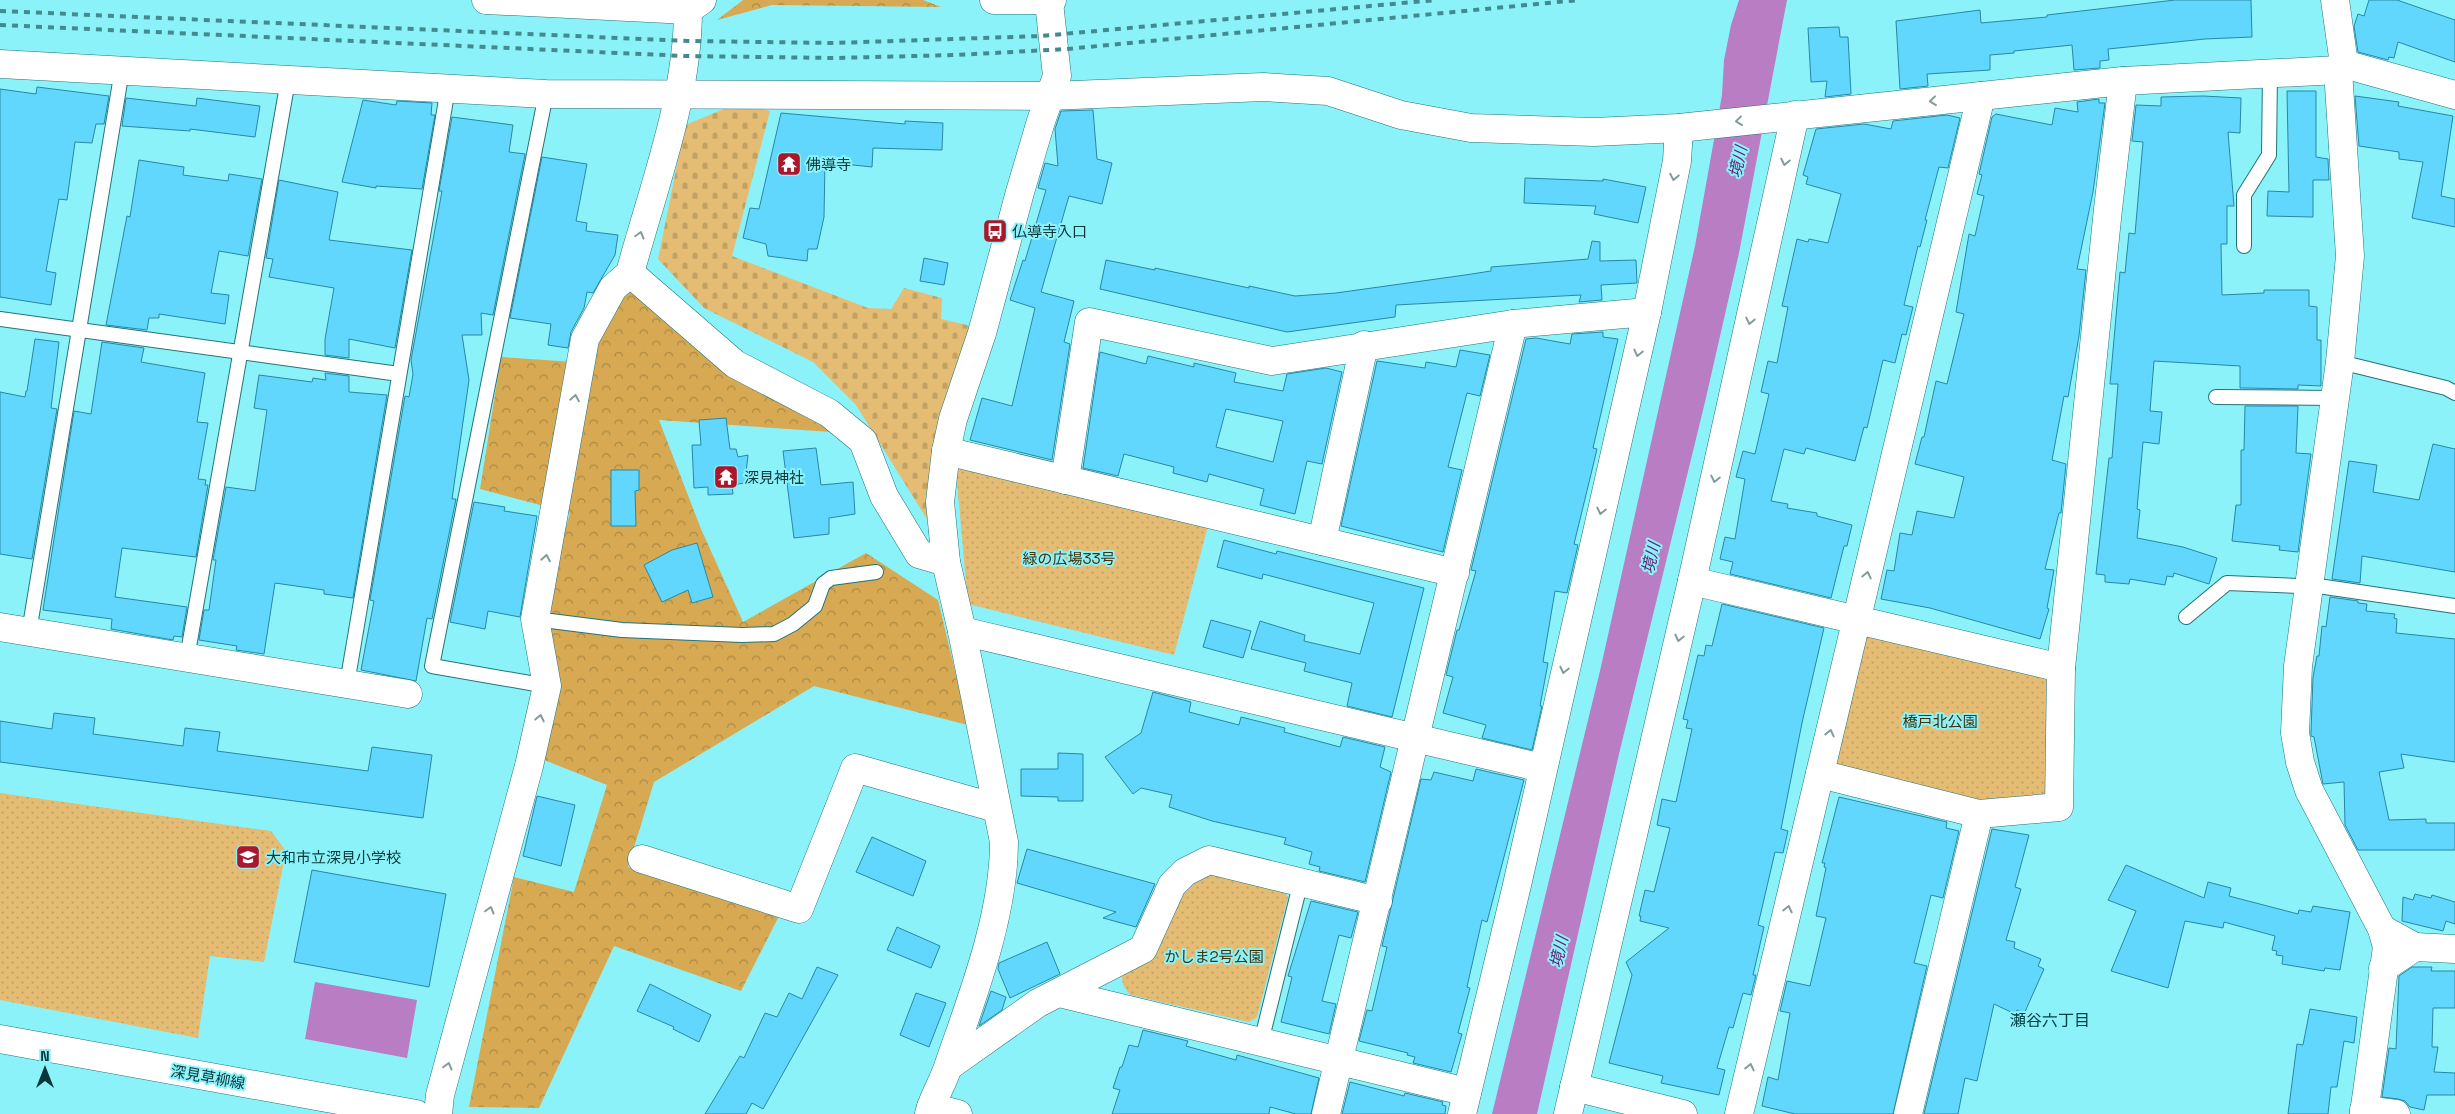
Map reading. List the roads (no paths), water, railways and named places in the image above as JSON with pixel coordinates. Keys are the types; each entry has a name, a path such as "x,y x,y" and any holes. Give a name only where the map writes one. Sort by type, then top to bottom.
{"street":[{"path":"438,1114 440,1095 529,766 547,686 535,618 585,339 613,288 630,273 679,94 695,3 486,0"},
{"path":"958,1114 930,1110 949,1066 992,931 1004,872 1004,842 962,630 946,562 940,502 946,451 953,419 993,297 1005,245 1038,130 1057,76 1050,1 994,0"},
{"path":"2335,0 2341,67 2350,256 2340,362 2295,699 2295,733 2300,762 2309,790 2382,929 2387,947 2364,1112 2396,1114"},
{"path":"0,64 546,94 1050,96 1262,87 1328,91 1401,114 1472,128 1594,132 1679,128 2123,81 2341,67 2455,96"},
{"path":"1820,774 1979,814 2059,807 2061,668 2123,81"},
{"path":"1739,1114 1981,96"},
{"path":"1568,1114 1692,581 1791,115"},
{"path":"1060,993 1339,1061 1464,1103 1517,885 1542,768 1647,312 1677,161 1679,128"},
{"path":"630,273 735,364 829,413 863,442 884,496 919,554 946,562"},
{"path":"1065,480 1089,322 1272,361 1364,345 1513,324 1647,312"},
{"path":"1326,1114 1378,901 1513,324"},
{"path":"1322,541 1364,345"},
{"path":"946,451 1455,573"},
{"path":"1692,581 2061,668"},
{"path":"0,627 408,694"},
{"path":"962,630 1542,768"},
{"path":"642,859 798,909 855,768 996,808"},
{"path":"1908,1114 1979,814"},
{"path":"949,1066 1038,1003 1143,949 1172,885 1185,872 1209,860 1302,881 1378,901"},
{"path":"2382,929 2415,947 2455,949"},
{"path":"2384,968 2415,947"},
{"name":"深見草柳線","path":"0,1039 416,1114"},
{"path":"1574,1088 1683,1114"}],"lane":[{"path":"29,632 122,70"},
{"path":"2244,246 2244,195 2269,155 2270,73"},
{"path":"187,658 288,80"},
{"path":"346,684 448,88"},
{"path":"546,94 432,666 547,686"},
{"path":"0,319 399,374"},
{"path":"2340,362 2446,388 2455,393"},
{"path":"2216,397 2335,398"},
{"path":"535,618 556,623 622,630 742,635 774,634 793,624 815,606 823,584 831,578 876,572"},
{"path":"2186,617 2227,582 2310,586 2455,606"},
{"path":"1262,1042 1302,881"}],"water":[{"name":"境川","path":"1739,0 1787,0 1739,253 1705,402 1619,754 1537,1114 1492,1114 1600,671 1695,246 1722,95 1724,60 1731,25"},
{"path":"315,982 417,1000 407,1058 305,1039"}],"railway":[{"path":"0,11 688,41 834,43 1041,36 1436,0"},
{"path":"0,25 685,56 835,58 956,55 1067,49 1579,0"}],"place":[{"name":"佛導寺","path":"789,164"},
{"name":"仏導寺入口","path":"995,231"},
{"name":"深見神社","path":"726,477"},
{"name":"大和市立深見小学校","path":"248,857"}],"district":[{"name":"瀬谷六丁目","path":"2050,1020"}],"park label":[{"name":"緑の広場33号","path":"1069,558"},
{"name":"橋戸北公園","path":"1940,721"},
{"name":"かしま2号公園","path":"1214,956"}]}
